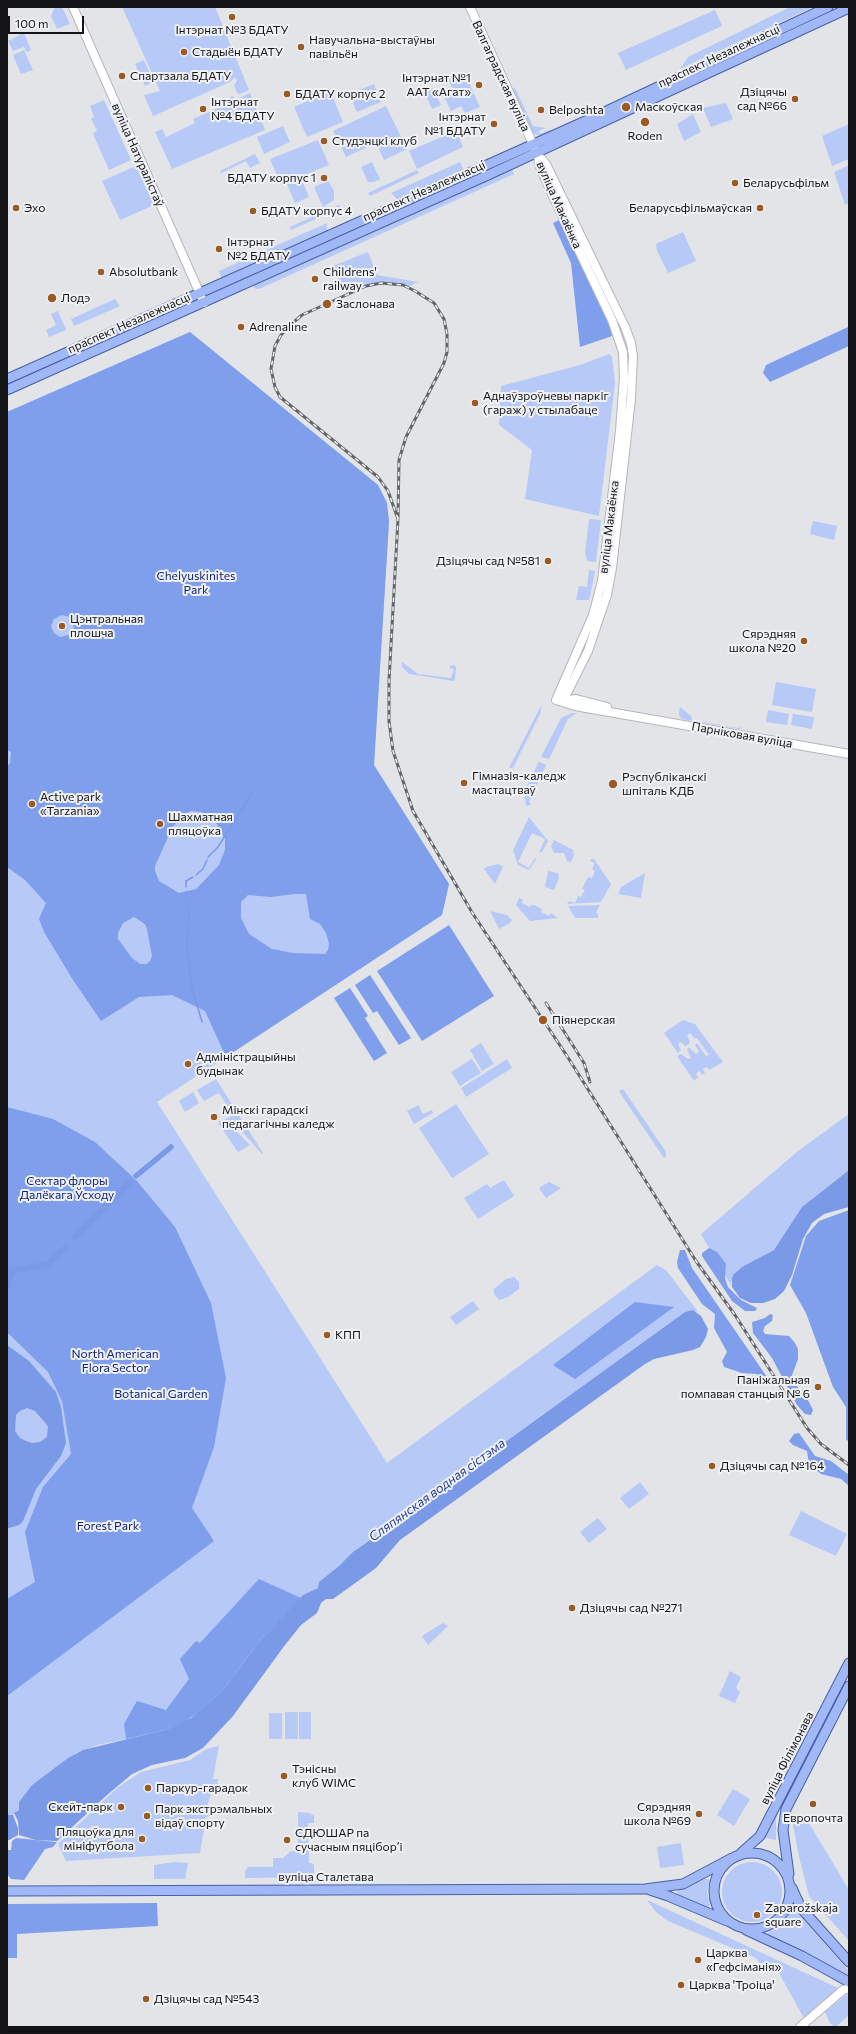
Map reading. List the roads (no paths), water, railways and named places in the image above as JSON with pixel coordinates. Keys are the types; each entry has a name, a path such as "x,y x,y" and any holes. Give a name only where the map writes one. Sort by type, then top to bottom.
{"main road":[{"name":"праспект Незалежнасці","path":"7,390 204,304 535,149 828,7"},
{"name":"праспект Незалежнасці","path":"7,379 535,149 849,8"},
{"name":"вуліца Філімонава","path":"734,1857 750,1847 760,1836 849,1663"},
{"name":"вуліца Філімонава","path":"790,1883 783,1823 786,1809 849,1686"},
{"path":"645,1889 683,1884 734,1857 752,1852 769,1856 782,1866 802,1908 849,1962"},
{"path":"734,1857 719,1872 714,1891 719,1909 736,1925 747,1929 763,1927 776,1920 782,1914 789,1900 790,1883"},
{"path":"645,1889 668,1896 736,1925 840,1976 849,1982"},
{"name":"вуліца Сталетава","path":"7,1891 645,1889"}],"street":[{"name":"вуліца Натуралістаў","path":"73,7 204,304"},
{"name":"Валгаградская вуліца","path":"470,7 535,149"},
{"name":"вуліца Макаёнка","path":"535,149 546,164 630,340 633,356 632,389 612,568 605,603 595,633 559,700"},
{"name":"вуліца Макаёнка","path":"535,149 540,167 621,343 624,359 623,394 615,481 602,581 593,616 559,700"},
{"path":"621,343 630,340"},
{"path":"604,567 612,568"},
{"name":"Парніковая вуліца","path":"559,700 575,706 849,754"},
{"path":"800,2027 846,1989 840,1976"}],"waterway":[{"path":"208,857 218,847 252,793"},
{"path":"196,875 203,869 207,860"},
{"path":"186,887 186,881 193,877"},
{"path":"186,892 187,899"},
{"path":"187,905 189,917 187,946 192,988 202,1022"},
{"path":"136,1176 171,1147"},
{"path":"75,1237 130,1182"},
{"path":"7,1288 11,1271 48,1264 66,1247"}],"railway":[{"path":"398,519 388,491 378,477 280,397 275,387 271,369 275,346 281,335 302,315 366,286 381,283 403,285 434,303 444,319 447,334 447,352 444,363 406,437 399,460 398,519 389,681 389,721 393,751 413,811 473,914 567,1056 696,1261 735,1315 807,1428 821,1444 849,1465"},
{"path":"546,1003 584,1063 590,1082"}],"place":[{"name":"Інтэрнат №3 БДАТУ","path":"232,17"},
{"name":"Навучальна-выстаўны павільён","path":"301,47"},
{"name":"Стадыён БДАТУ","path":"184,52"},
{"name":"Спартзала БДАТУ","path":"122,76"},
{"name":"Інтэрнат №1 ААТ «Агат»","path":"479,85"},
{"name":"БДАТУ корпус 2","path":"287,94"},
{"name":"Дзіцячы сад №66","path":"795,99"},
{"name":"Маскоўская","path":"626,107"},
{"name":"Інтэрнат №4 БДАТУ","path":"203,109"},
{"name":"Belposhta","path":"541,110"},
{"name":"Roden","path":"645,122"},
{"name":"Інтэрнат №1 БДАТУ","path":"494,124"},
{"name":"Студэнцкі клуб","path":"324,141"},
{"name":"БДАТУ корпус 1","path":"324,178"},
{"name":"Беларусьфільм","path":"735,183"},
{"name":"Эхо","path":"16,208"},
{"name":"Беларусьфільмаўская","path":"760,208"},
{"name":"БДАТУ корпус 4","path":"253,211"},
{"name":"Інтэрнат №2 БДАТУ","path":"219,249"},
{"name":"Absolutbank","path":"101,272"},
{"name":"Childrens' railway","path":"315,279"},
{"name":"Лодэ","path":"52,298"},
{"name":"Заслонава","path":"327,304"},
{"name":"Adrenaline","path":"241,327"},
{"name":"Аднаўзроўневы паркіг (гараж) у стылабаце","path":"475,403"},
{"name":"Дзіцячы сад №581","path":"548,561"},
{"name":"Цэнтральная плошча","path":"62,626"},
{"name":"Сярэдняя школа №20","path":"804,641"},
{"name":"Гімназія-каледж мастацтваў","path":"464,783"},
{"name":"Рэспубліканскі шпіталь КДБ","path":"613,784"},
{"name":"Active park «Tarzania»","path":"32,804"},
{"name":"Шахматная пляцоўка","path":"160,824"},
{"name":"Піянерская","path":"543,1020"},
{"name":"Адміністрацыйны будынак","path":"188,1064"},
{"name":"Мінскі гарадскі педагагічны каледж","path":"214,1117"},
{"name":"КПП","path":"327,1335"},
{"name":"Паніжальная помпавая станцыя № 6","path":"818,1387"},
{"name":"Дзіцячы сад №164","path":"712,1466"},
{"name":"Дзіцячы сад №271","path":"572,1608"},
{"name":"Тэнісны клуб WIMC","path":"284,1776"},
{"name":"Паркур-гарадок","path":"148,1788"},
{"name":"Европочта","path":"813,1804"},
{"name":"Скейт-парк","path":"121,1807"},
{"name":"Сярэдняя школа №69","path":"699,1814"},
{"name":"Парк экстрэмальных відаў спорту","path":"147,1816"},
{"name":"Пляцоўка для мініфутбола","path":"142,1839"},
{"name":"СДЮШАР па сучасным пяціборʼі","path":"287,1840"},
{"name":"Zaparožskaja square","path":"757,1915"},
{"name":"Царква «Гефсіманія»","path":"698,1960"},
{"name":"Царква 'Троіца'","path":"681,1985"},
{"name":"Дзіцячы сад №543","path":"146,1999"}],"park label":[{"name":"Chelyuskinites Park","path":"196,583"},
{"name":"Сектар флоры Далёкага Ўсходу","path":"67,1188"},
{"name":"North American Flora Sector","path":"115,1361"},
{"name":"Botanical Garden","path":"161,1394"},
{"name":"Forest Park","path":"108,1526"}],"water label":[{"name":"Сляпянская водная сістэма","path":"437,1490"}]}
